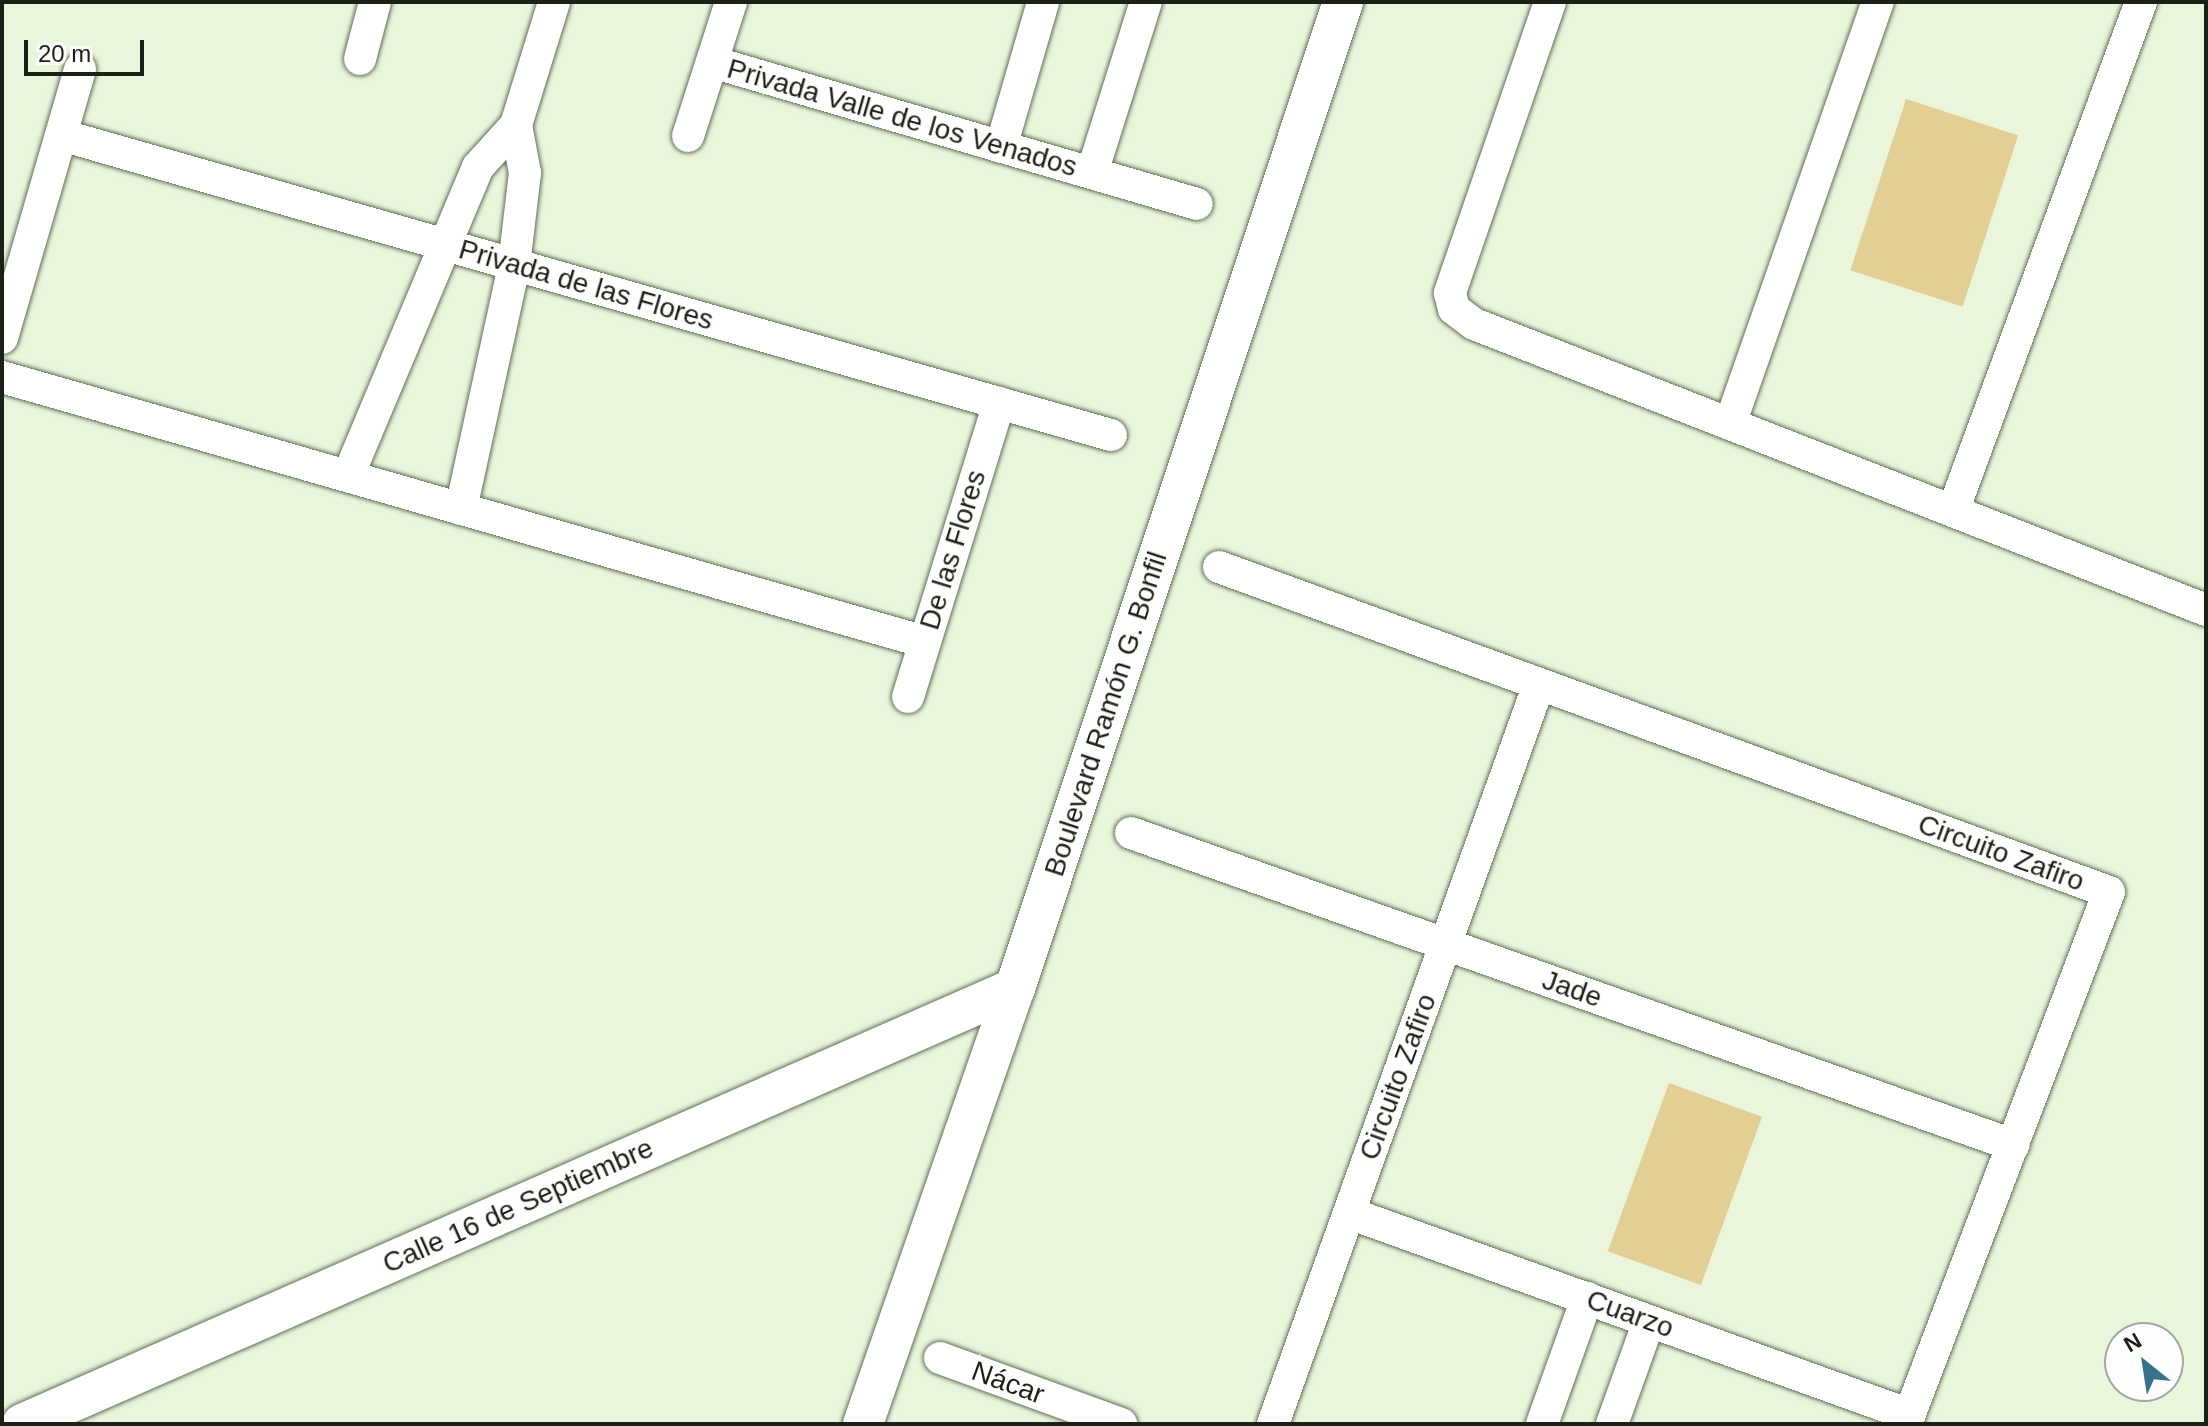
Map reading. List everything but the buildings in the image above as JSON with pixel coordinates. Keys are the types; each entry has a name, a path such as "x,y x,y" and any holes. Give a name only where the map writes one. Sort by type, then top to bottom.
{"street":[{"path":"360,59 375,2"},
{"path":"348,476 443,244 478,167 516,125 554,2"},
{"name":"Privada Valle de los Venados","path":"688,136 731,2"},
{"path":"1001,147 1043,2"},
{"name":"Privada Valle de los Venados","path":"1092,173 1146,2"},
{"name":"Boulevard Ramón G. Bonfil","path":"863,1424 1015,988 1343,2"},
{"path":"1550,2 1450,293 1454,309 1474,324 2206,610"},
{"path":"1730,424 1878,2"},
{"path":"1953,511 2141,2"},
{"name":"Privada Valle de los Venados","path":"712,62 1197,204"},
{"path":"2,338 80,69"},
{"path":"461,509 514,265 525,173 516,125"},
{"name":"Privada de las Flores","path":"61,135 1111,435"},
{"path":"2,377 925,642"},
{"name":"De las Flores","path":"908,697 999,403"},
{"name":"Circuito Zafiro","path":"1219,567 2109,892 1908,1419"},
{"name":"Circuito Zafiro","path":"1273,1424 1539,684"},
{"name":"Jade","path":"1131,833 2013,1145"},
{"name":"Calle 16 de Septiembre","path":"22,1424 1015,988"},
{"name":"Cuarzo","path":"1349,1213 1587,1298 1908,1419"},
{"path":"1542,1424 1587,1298"},
{"path":"1612,1424 1649,1321"},
{"name":"Nácar","path":"940,1358 1121,1424"}],"shaded area":[{"path":"1906,99 2018,135 1963,307 1850,270"},
{"path":"1669,1083 1762,1117 1701,1285 1608,1251"}]}
